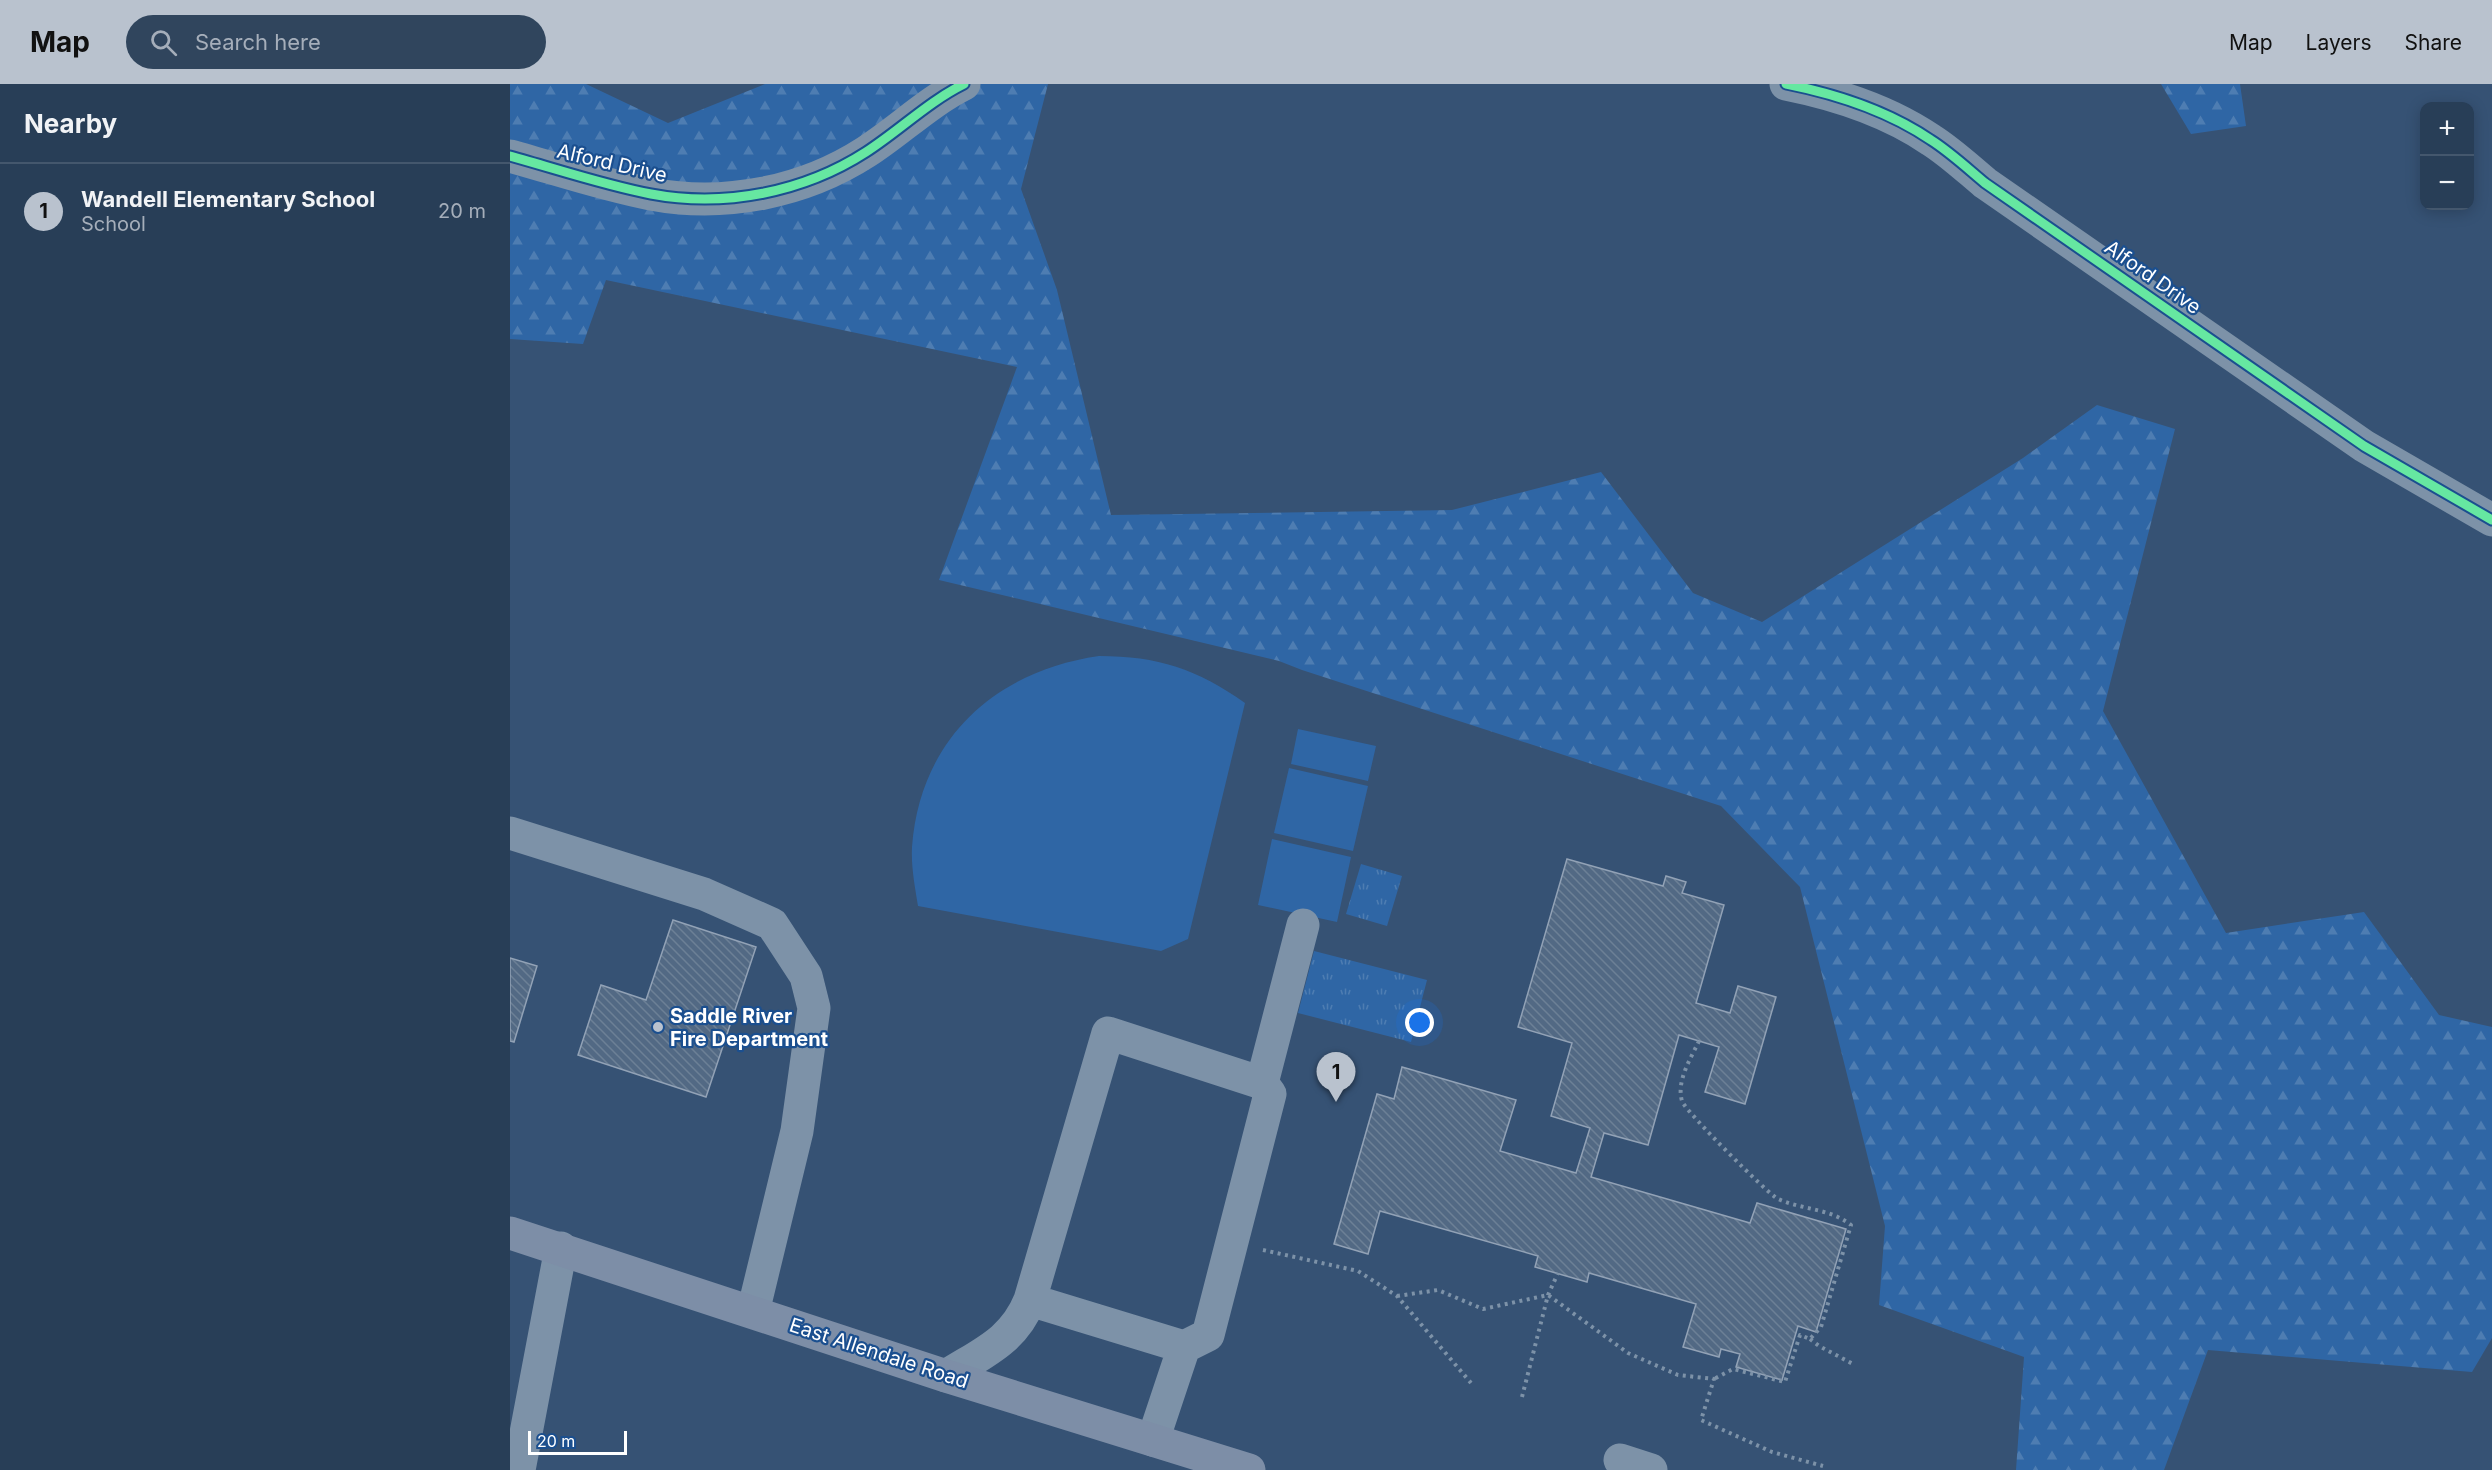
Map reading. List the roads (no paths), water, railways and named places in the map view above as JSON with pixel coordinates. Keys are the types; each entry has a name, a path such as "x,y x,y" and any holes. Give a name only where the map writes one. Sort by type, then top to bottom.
{"main road":[{"name":"East Allendale Road","path":"510,1233 946,1376 1153,1440 1205,1463 1249,1470"}],"street":[{"name":"Alford Drive","path":"510,156 652,194 702,199 748,196 793,186 831,172 866,152 946,93 964,84"},
{"name":"Alford Drive","path":"1785,84 1829,93 1879,111 1931,139 1985,183 2364,446 2492,520"},
{"path":"510,833 704,894 772,924 806,976 814,1008 797,1131 753,1312"},
{"path":"1262,1083 1304,925"},
{"path":"946,1376 1010,1333 1022,1318 1108,1033 1262,1083 1270,1094 1208,1335 1184,1347 1029,1300"},
{"path":"519,1470 561,1248"},
{"path":"1153,1440 1184,1347"},
{"path":"1620,1460 1651,1470"}],"place":[{"name":"Saddle River Fire Department","path":"658,1027"},
{"name":"Wandell Elementary School","path":"1336,1102"}]}
